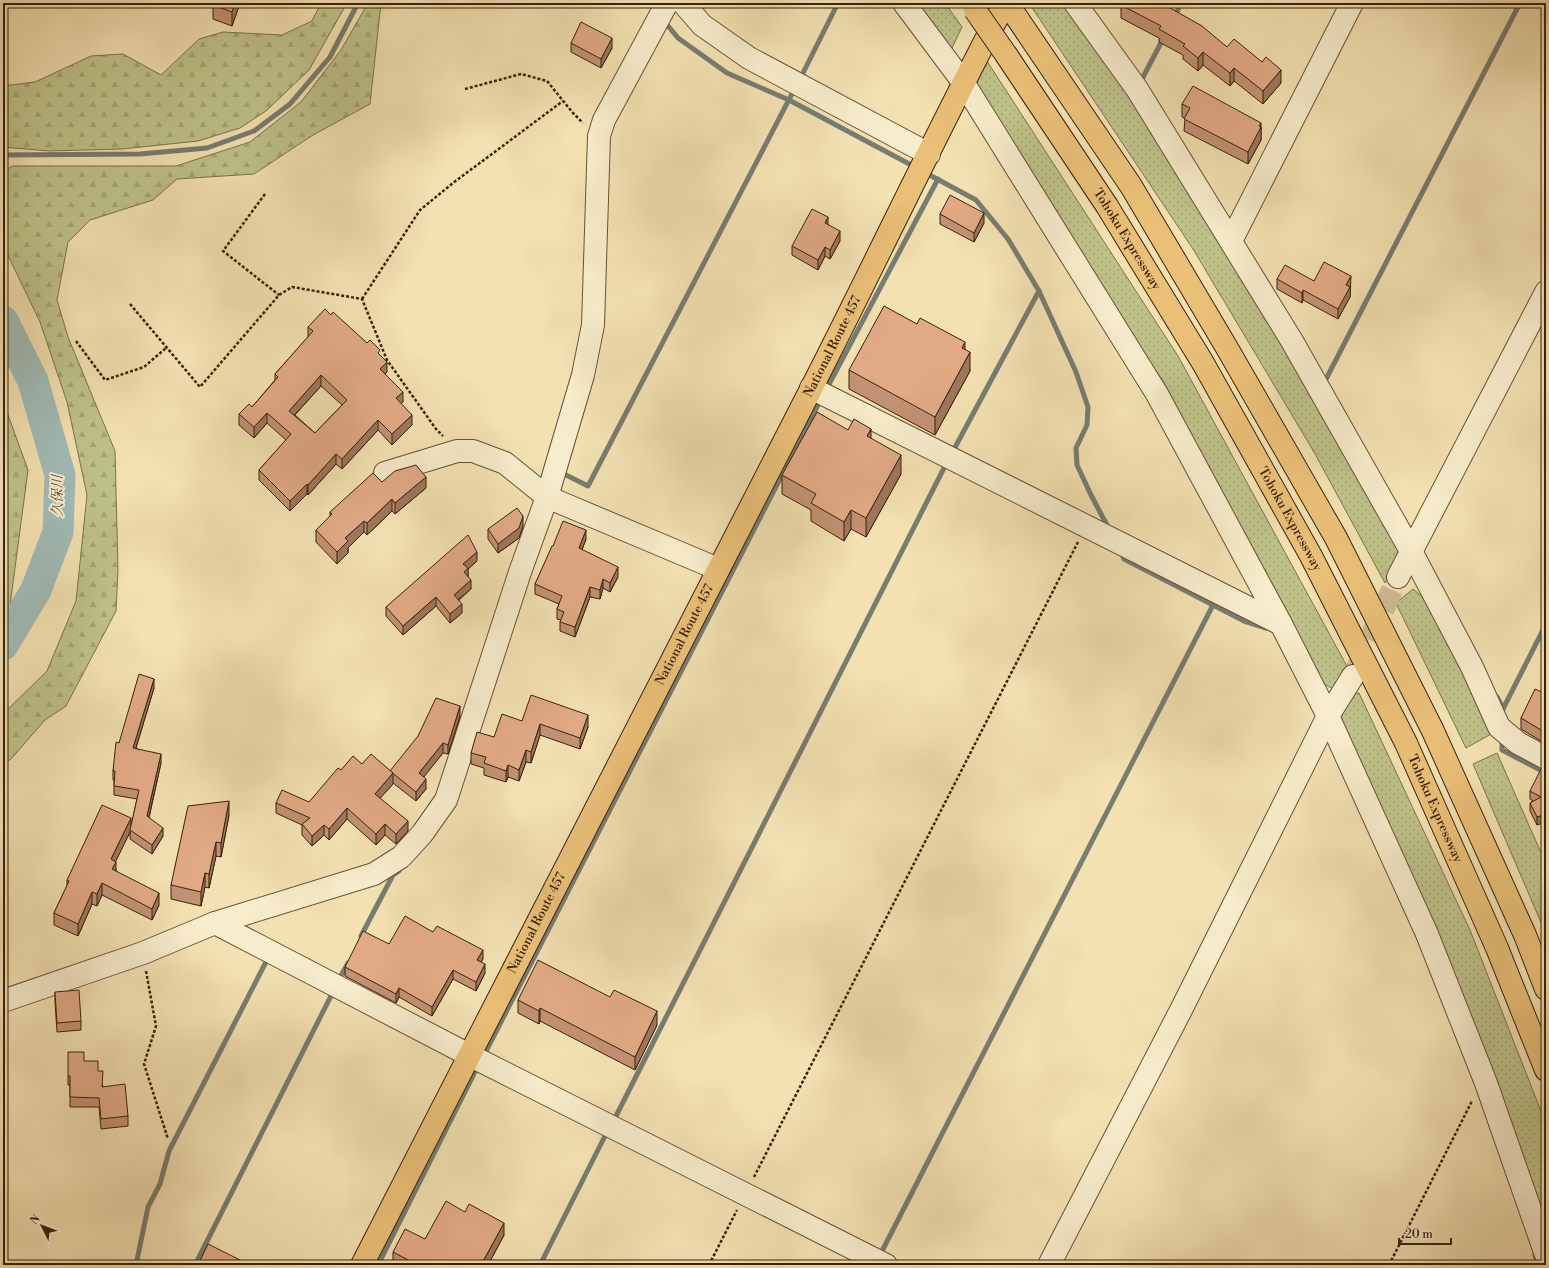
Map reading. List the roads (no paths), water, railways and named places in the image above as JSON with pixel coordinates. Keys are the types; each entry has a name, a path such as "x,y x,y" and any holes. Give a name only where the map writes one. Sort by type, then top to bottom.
{"highway":[{"name":"National Route 457","path":"362,1265 468,1055 811,388 929,154 963,82 1006,3"},
{"path":"1006,3 1022,24 1135,193 1228,348 1336,538 1433,731 1525,935 1546,989"},
{"name":"Tohoku Expressway","path":"973,6 1107,206 1203,363 1311,556 1406,743 1497,948 1546,1070"}],"street":[{"path":"3,1001 143,953 215,923 374,874 401,857 422,834 446,800 520,572 547,497 583,375 593,325 599,136 604,120 667,3"},
{"path":"683,3 702,26 749,58 929,154"},
{"path":"904,3 963,82 1157,394 1281,624 1328,716 1427,934 1486,1083 1546,1255"},
{"path":"1075,3 1137,89 1292,341 1411,551 1472,667 1499,727 1518,742 1546,758"},
{"path":"1231,241 1352,3"},
{"path":"1398,577 1546,292"},
{"path":"811,388 1281,624"},
{"path":"385,473 457,451 473,451 505,462 547,497 718,569"},
{"path":"1049,1265 1181,1010 1328,716 1353,676"},
{"path":"215,923 468,1055 886,1265"}],"waterway":[{"path":"3,155 140,154 207,148 254,131 290,104 330,57 358,3"},
{"path":"650,3 657,12"},
{"path":"800,79 838,3"},
{"path":"1175,16 1181,3"},
{"path":"1327,384 1325,381 1520,3"},
{"path":"664,21 678,38 727,73 789,100 915,167"},
{"path":"1141,81 1164,37"},
{"path":"560,472 588,486 795,88"},
{"path":"924,172 976,200 1008,239 1039,291 1076,372 1088,407 1087,425 1076,448 1077,465 1109,529"},
{"path":"826,390 938,179"},
{"path":"952,453 1039,291"},
{"name":"久保川","path":"3,321 33,381 60,475 58,532 36,590 3,645"},
{"path":"483,1057 821,399"},
{"path":"613,1122 947,462"},
{"path":"1121,552 1124,559 1244,621 1266,628"},
{"path":"879,1257 1213,605"},
{"path":"1503,709 1546,624"},
{"path":"1497,697 1503,708"},
{"path":"1502,737 1502,750 1546,773"},
{"path":"361,936 393,875 399,871"},
{"path":"136,1265 148,1207 160,1184 169,1151 268,958"},
{"path":"338,981 348,963"},
{"path":"195,1265 334,990"},
{"path":"378,1265 478,1066"},
{"path":"540,1265 608,1130"},
{"path":"1535,1255 1538,1265"}],"tunnel":[{"path":"1356,670 1398,577"}]}
